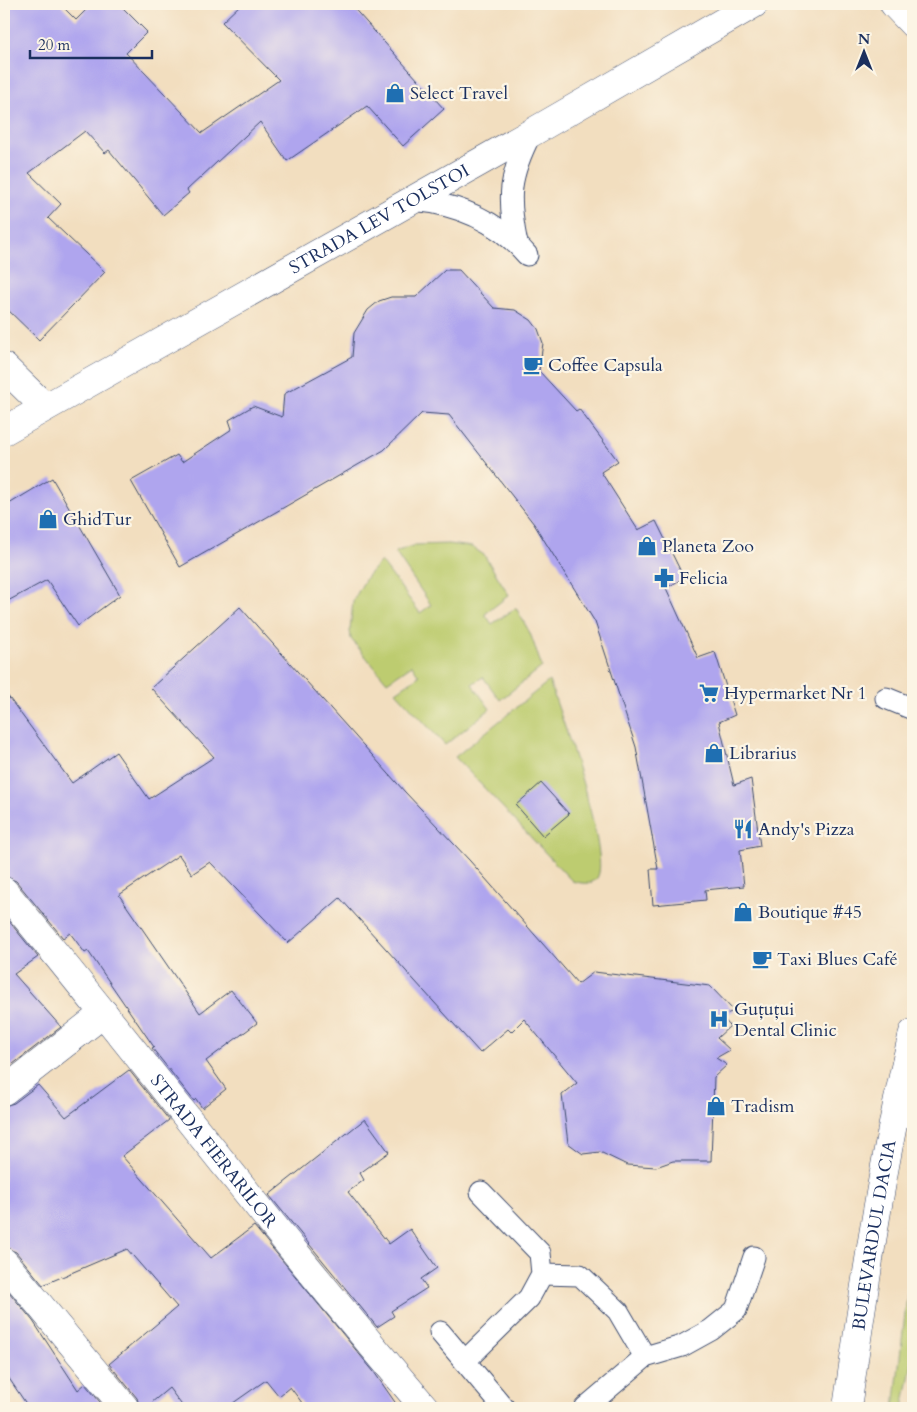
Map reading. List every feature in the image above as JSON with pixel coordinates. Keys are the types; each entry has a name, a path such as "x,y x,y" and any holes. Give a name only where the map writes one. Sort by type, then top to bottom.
{"main road":[{"name":"STRADA LEV TOLSTOI","path":"4,431 531,133 754,4"},
{"path":"894,4 913,24"},
{"path":"4,367 45,407"},
{"name":"STRADA FIERARILOR","path":"4,891 374,1350 425,1408"},
{"path":"4,1091 104,1013"},
{"name":"BULEVARDUL DACIA","path":"847,1408 865,1279 894,1113 913,1033"},
{"path":"4,1262 125,1408"}],"lane":[{"path":"412,200 456,206 479,217 522,250 510,215 511,187 518,159 531,133"},
{"path":"886,698 913,709"},
{"path":"464,1361 529,1298 542,1274 540,1253 481,1192"},
{"path":"585,1408 645,1357 682,1346 711,1330 736,1310 754,1257"},
{"path":"542,1274 580,1275 618,1311 645,1357"},
{"path":"440,1332 504,1408"}],"green space":[{"path":"449,544 472,547 484,555 509,595 485,614 492,624 516,608 530,633 542,667 500,700 483,677 472,684 490,709 445,745 396,692 419,676 412,665 387,682 351,639 350,630 353,601 367,576 381,561 420,613 431,605 395,552 415,545"},
{"path":"549,681 573,750 597,842 600,864 597,878 589,883 572,881 455,757"},
{"path":"913,1246 913,1358 903,1408 894,1408"}],"building":[{"path":"4,4 60,4 76,20 92,4 119,4 147,32 126,53 202,133 279,80 222,22 241,4 350,4 444,109 403,146 367,106 287,161 260,122 187,190 189,193 163,215 109,150 105,153 85,131 29,173 61,204 48,218 105,272 39,340 4,306"},
{"path":"445,270 459,270 494,308 515,310 531,320 538,329 543,343 539,371 576,411 579,409 618,461 601,472 638,530 656,521 684,578 666,588 698,658 715,652 735,715 719,722 734,785 751,779 760,846 740,850 744,886 705,890 706,900 653,905 650,869 658,869 636,747 595,622 534,524 449,415 422,413 384,450 180,567 131,481 177,455 182,462 232,429 229,420 253,406 282,417 284,394 352,357 354,333 368,310 379,301 391,297 416,297"},
{"path":"52,478 120,595 78,626 47,580 4,603 4,507"},
{"path":"240,607 405,792 470,861 578,984 594,972 710,986 734,1011 721,1016 730,1026 717,1038 730,1050 716,1058 727,1065 714,1077 711,1161 673,1161 656,1167 627,1165 600,1152 583,1154 568,1143 562,1095 577,1083 524,1019 511,1032 508,1029 480,1053 340,898 288,943 210,862 192,874 179,855 119,895 200,1013 231,990 257,1023 206,1061 226,1089 202,1108 196,1099 194,1101 152,1048 154,1047 88,951 85,953 70,933 63,938 16,881 4,876 4,691 72,783 116,752 149,799 214,757 151,688"},
{"path":"541,783 569,814 543,836 516,805"},
{"path":"4,915 38,957 14,974 61,1027 4,1071"},
{"path":"129,1070 169,1120 122,1156 211,1258 254,1226 374,1372 399,1408 306,1408 290,1387 279,1396 266,1380 226,1408 184,1408 169,1388 145,1408 140,1408 137,1398 109,1364 177,1307 127,1249 43,1285 16,1252 4,1247 4,1106 14,1103 38,1085 66,1117"},
{"path":"365,1119 389,1152 360,1173 364,1180 348,1192 389,1244 410,1229 437,1268 421,1279 427,1288 391,1311 394,1316 377,1327 269,1195"},
{"path":"4,1286 33,1321 78,1390 85,1384 105,1408 29,1408 4,1371"}],"place":[{"name":"Select Travel","path":"395,93"},
{"name":"Coffee Capsula","path":"533,365"},
{"name":"GhidTur","path":"48,519"},
{"name":"Planeta Zoo","path":"647,546"},
{"name":"Felicia","path":"664,578"},
{"name":"Hypermarket Nr 1","path":"709,693"},
{"name":"Librarius","path":"714,753"},
{"name":"Andy's Pizza","path":"743,829"},
{"name":"Boutique #45","path":"743,912"},
{"name":"Taxi Blues Café","path":"762,959"},
{"name":"Guțuțui Dental Clinic","path":"719,1019"},
{"name":"Tradism","path":"716,1106"}]}
